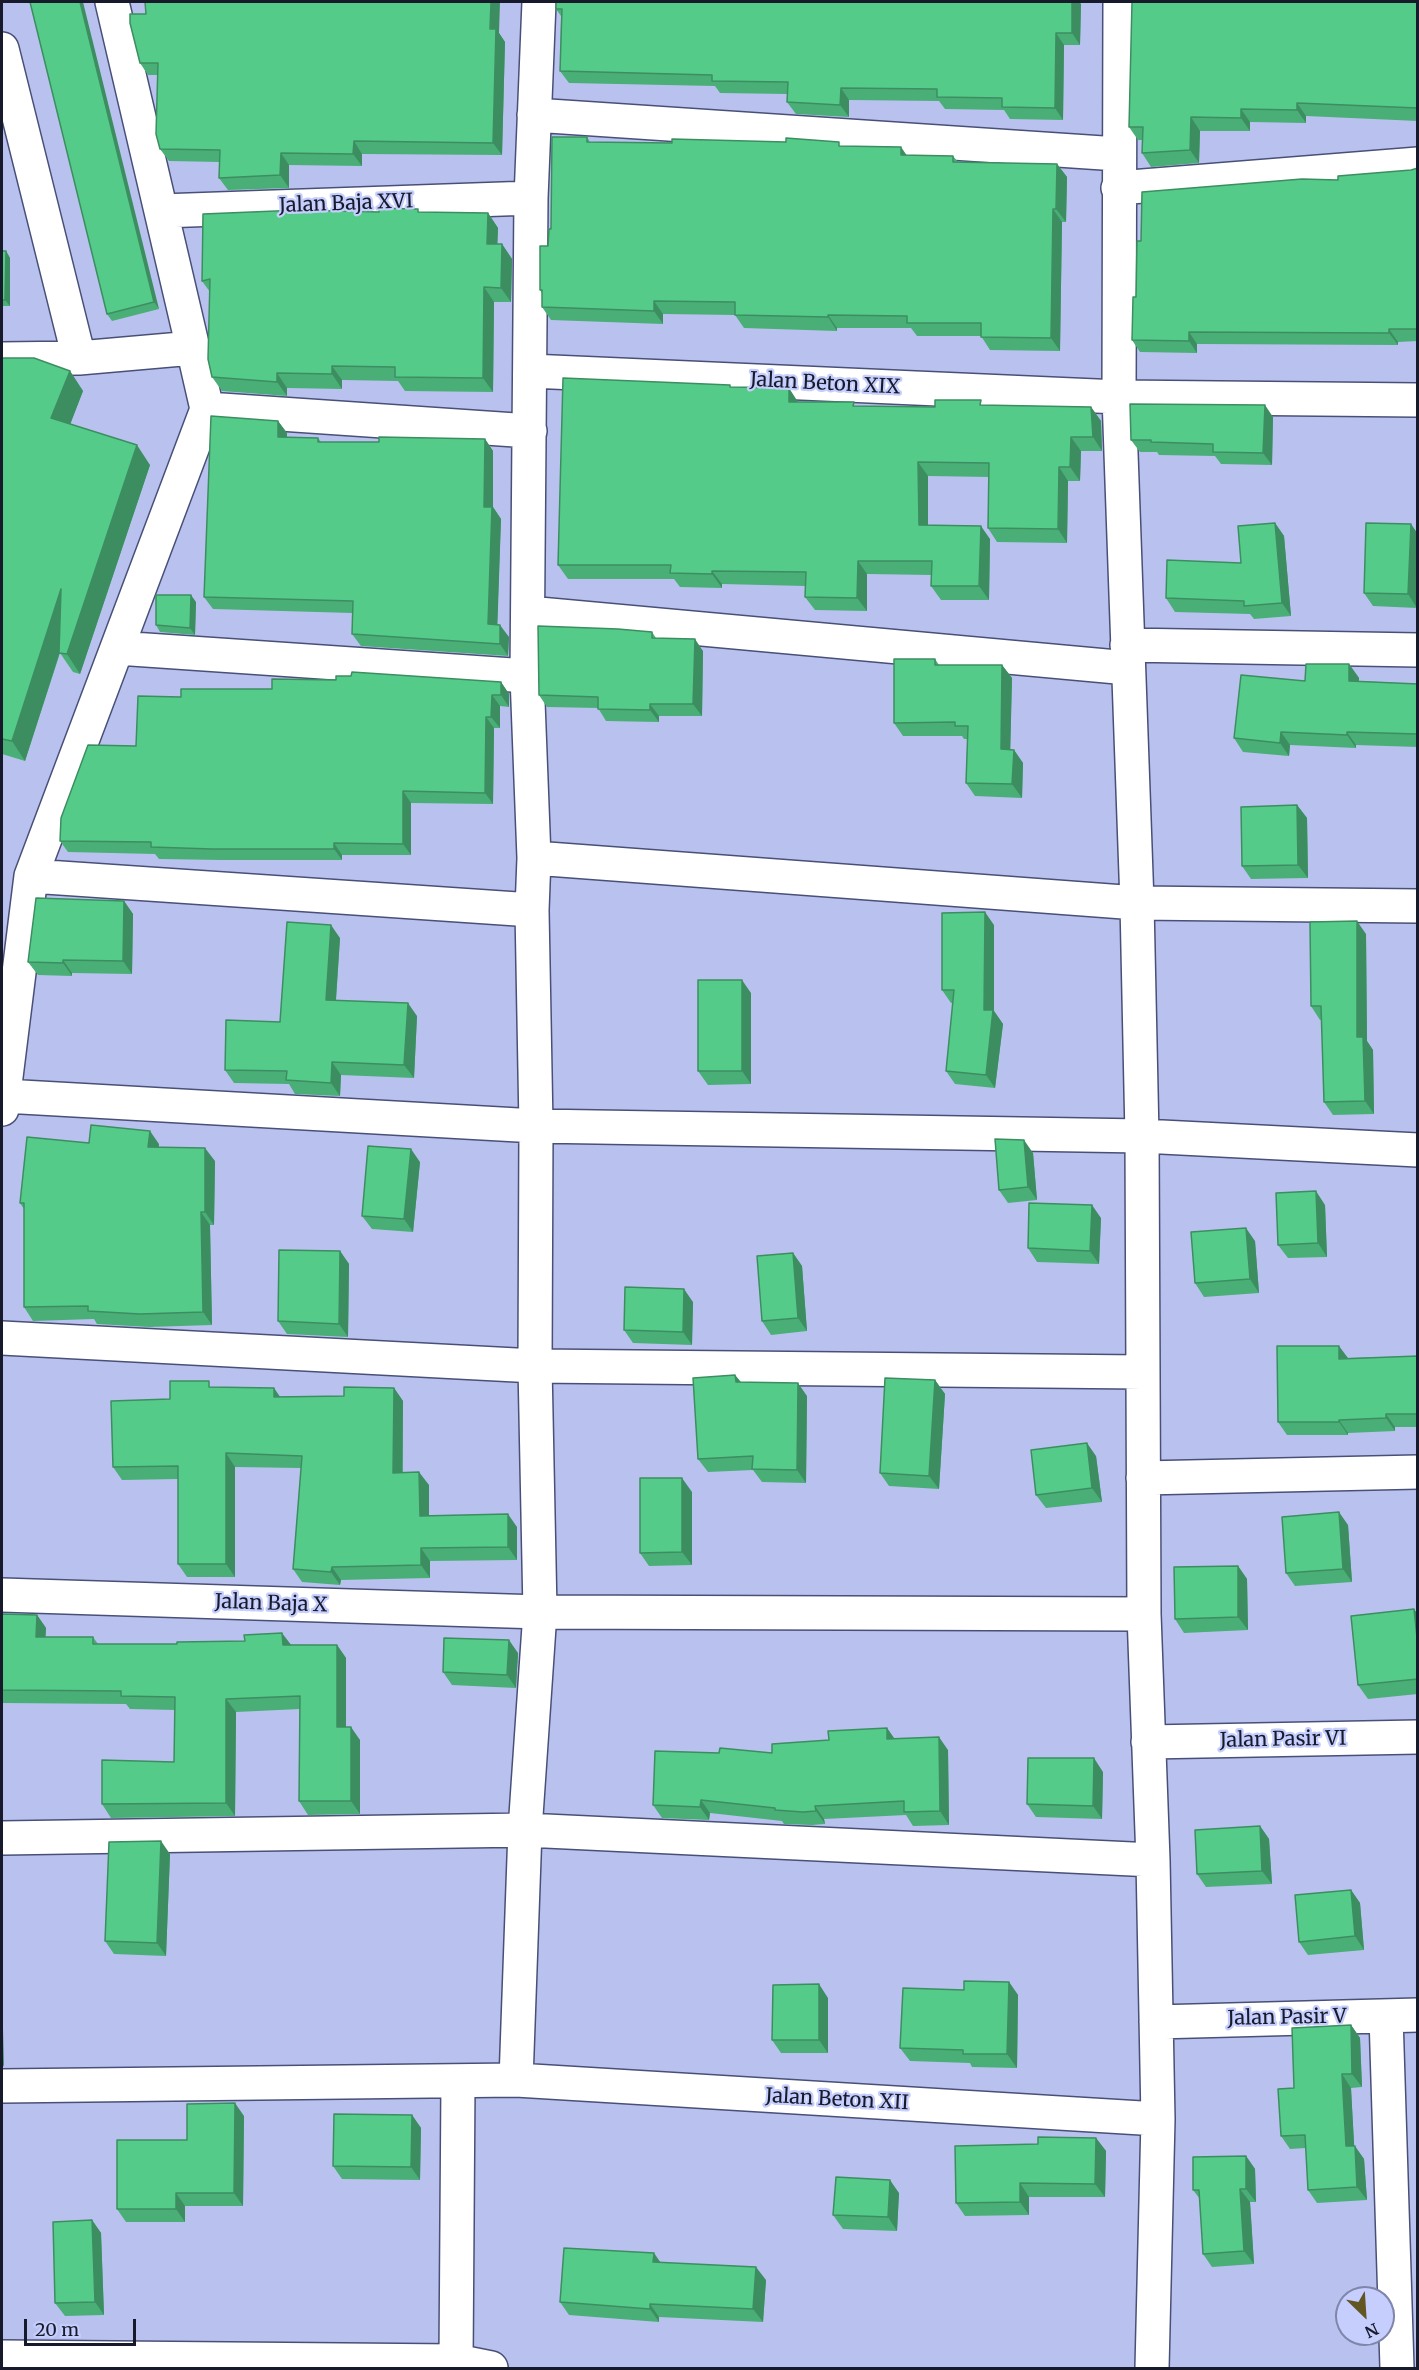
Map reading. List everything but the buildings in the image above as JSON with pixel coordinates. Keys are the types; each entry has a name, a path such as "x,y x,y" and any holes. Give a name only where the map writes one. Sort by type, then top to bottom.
{"street":[{"path":"117,2 161,211 207,409 31,876 3,1102 536,1126 1142,1136 1418,1150"},
{"path":"516,2080 525,1830 540,1612 535,1366 536,1126 532,910 534,858 527,676 531,198 539,2"},
{"path":"1120,2 1119,397 1137,903 1142,1136 1144,1614 1158,2120 1152,2368"},
{"path":"2,49 15,158 79,357"},
{"path":"534,115 1118,154"},
{"path":"1118,188 1418,164"},
{"name":"Jalan Baja XVI","path":"161,211 531,198"},
{"path":"2,359 79,357 193,348"},
{"name":"Jalan Beton XIX","path":"530,371 1119,397 1418,400"},
{"path":"207,409 530,431"},
{"path":"528,613 1127,656 1418,651"},
{"path":"117,648 527,676"},
{"path":"534,858 1137,903 1418,906"},
{"path":"31,876 532,910"},
{"path":"2,1338 535,1366 1142,1372"},
{"path":"1143,1478 1418,1472"},
{"name":"Jalan Baja X","path":"2,1595 540,1612 1144,1614"},
{"name":"Jalan Pasir VI","path":"1148,1742 1418,1737"},
{"path":"2,1838 525,1830 1152,1860"},
{"name":"Jalan Pasir V","path":"1156,2022 1418,2015"},
{"path":"1386,2016 1398,2368"},
{"name":"Jalan Beton XII","path":"2,2086 516,2080 1158,2120"},
{"path":"456,2361 458,2082"},
{"path":"2,2357 456,2361 491,2368"}]}
